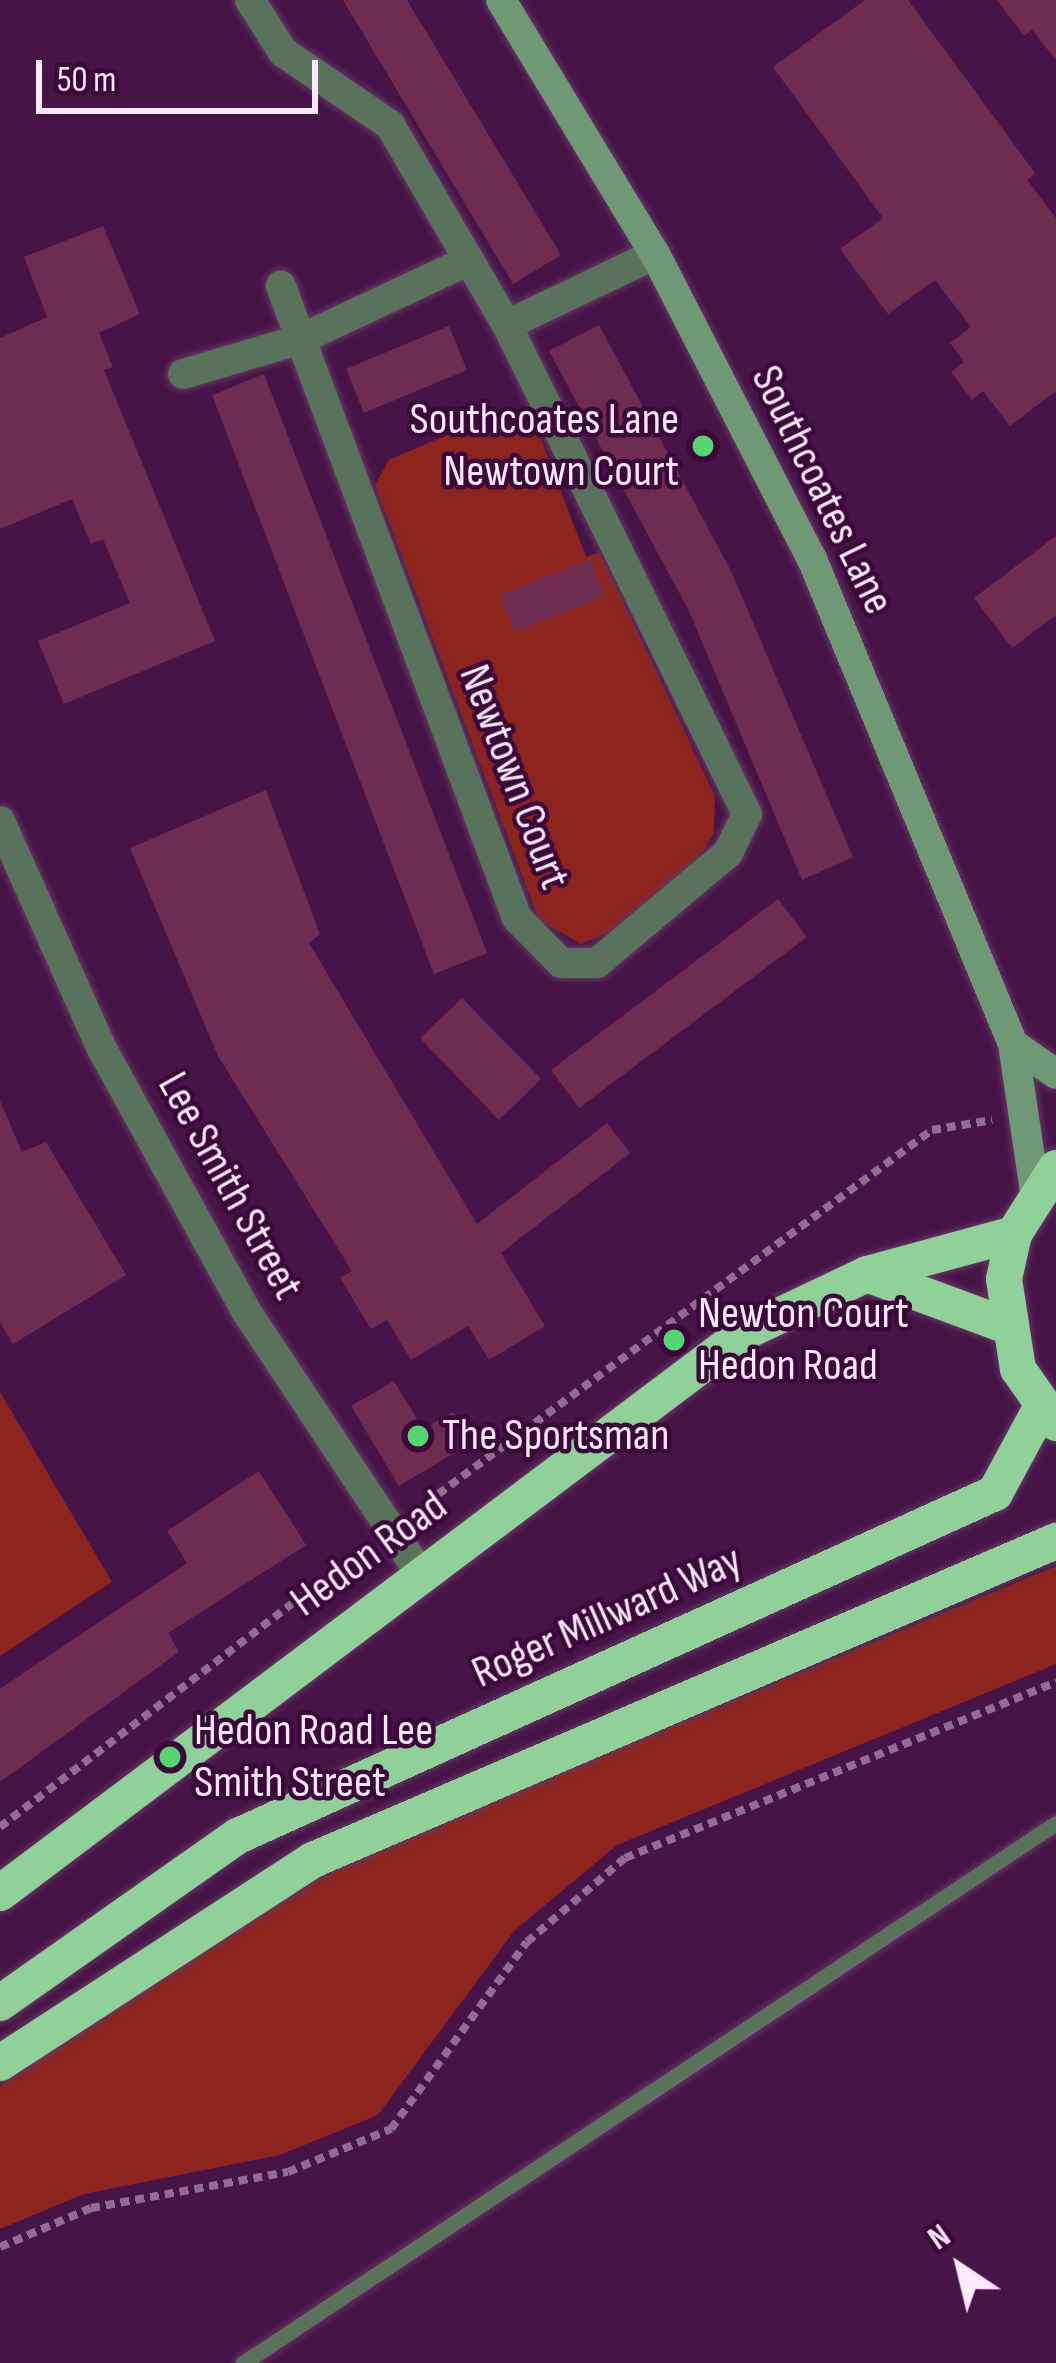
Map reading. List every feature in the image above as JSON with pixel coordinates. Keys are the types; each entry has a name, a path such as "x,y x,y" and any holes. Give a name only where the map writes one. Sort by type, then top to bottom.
{"highway":[{"path":"1046,1180 1014,1234 1005,1325 1048,1416"},
{"name":"Hedon Road","path":"0,1893 747,1331 868,1274 1014,1234"},
{"path":"868,1274 1005,1325"},
{"name":"Roger Millward Way","path":"0,2003 238,1836 995,1493 1048,1416"},
{"path":"0,2063 313,1860 1056,1541"}],"street":[{"name":"Newtown Court","path":"250,0 283,52 390,125 463,263 507,325 747,814 728,854 598,963 561,963 517,918 281,286"},
{"name":"Southcoates Lane","path":"508,4 655,254 812,559 1013,1044 1046,1180"},
{"path":"507,325 655,254"},
{"path":"184,374 302,338 463,263"},
{"name":"Lee Smith Street","path":"0,821 145,1129 246,1311 421,1574"},
{"path":"1013,1044 1056,1074"}],"lane":[{"path":"243,2363 1056,1823"}],"path":[{"path":"0,1827 390,1528 932,1130 1028,1116"},
{"path":"0,2247 91,2208 288,2172 391,2129 526,1942 625,1858 1056,1682"}],"shaded area":[{"path":"505,410 536,426 586,557 600,552 715,796 714,833 699,858 613,931 581,944 539,920 375,485 389,460"},
{"path":"0,1392 112,1582 0,1656"},
{"path":"1056,1566 1056,1664 617,1845 514,1931 378,2115 280,2155 84,2194 0,2229 0,2086 318,1874"}],"building":[{"path":"343,0 407,0 561,255 513,284"},
{"path":"865,0 908,0 1035,173 1027,180 1056,218 1056,391 1010,426 983,391 972,400 951,372 964,362 950,343 971,327 935,280 888,314 840,249 883,218 773,67"},
{"path":"997,0 1056,0 1056,60 1032,30 1024,36"},
{"path":"103,226 140,314 99,333 113,367 104,370 215,641 64,704 38,641 130,603 103,539 91,544 72,499 0,529 0,338 47,317 24,257"},
{"path":"599,325 731,571 853,857 802,880 689,611 549,351"},
{"path":"449,326 467,370 364,413 346,369"},
{"path":"264,374 487,953 434,974 212,395"},
{"path":"1056,536 1056,615 1012,648 974,598"},
{"path":"590,559 605,596 515,632 500,595"},
{"path":"266,790 320,934 309,943 477,1224 607,1123 630,1153 501,1253 545,1326 489,1360 468,1326 411,1360 387,1320 371,1329 340,1278 352,1271 218,1056 130,848"},
{"path":"778,899 807,937 579,1108 551,1070"},
{"path":"462,998 541,1079 499,1120 420,1038"},
{"path":"0,1101 22,1152 46,1142 126,1275 13,1344 0,1322"},
{"name":"The Sportsman","path":"394,1381 423,1429 453,1412 471,1443 399,1486 351,1406"},
{"path":"259,1471 306,1545 168,1633 179,1652 0,1782 0,1689 187,1563 167,1531"}],"place":[{"name":"Southcoates Lane Newtown Court","path":"703,446"},
{"name":"Newton Court Hedon Road","path":"674,1340"},
{"name":"The Sportsman","path":"418,1436"},
{"name":"Hedon Road Lee Smith Street","path":"170,1757"}]}
